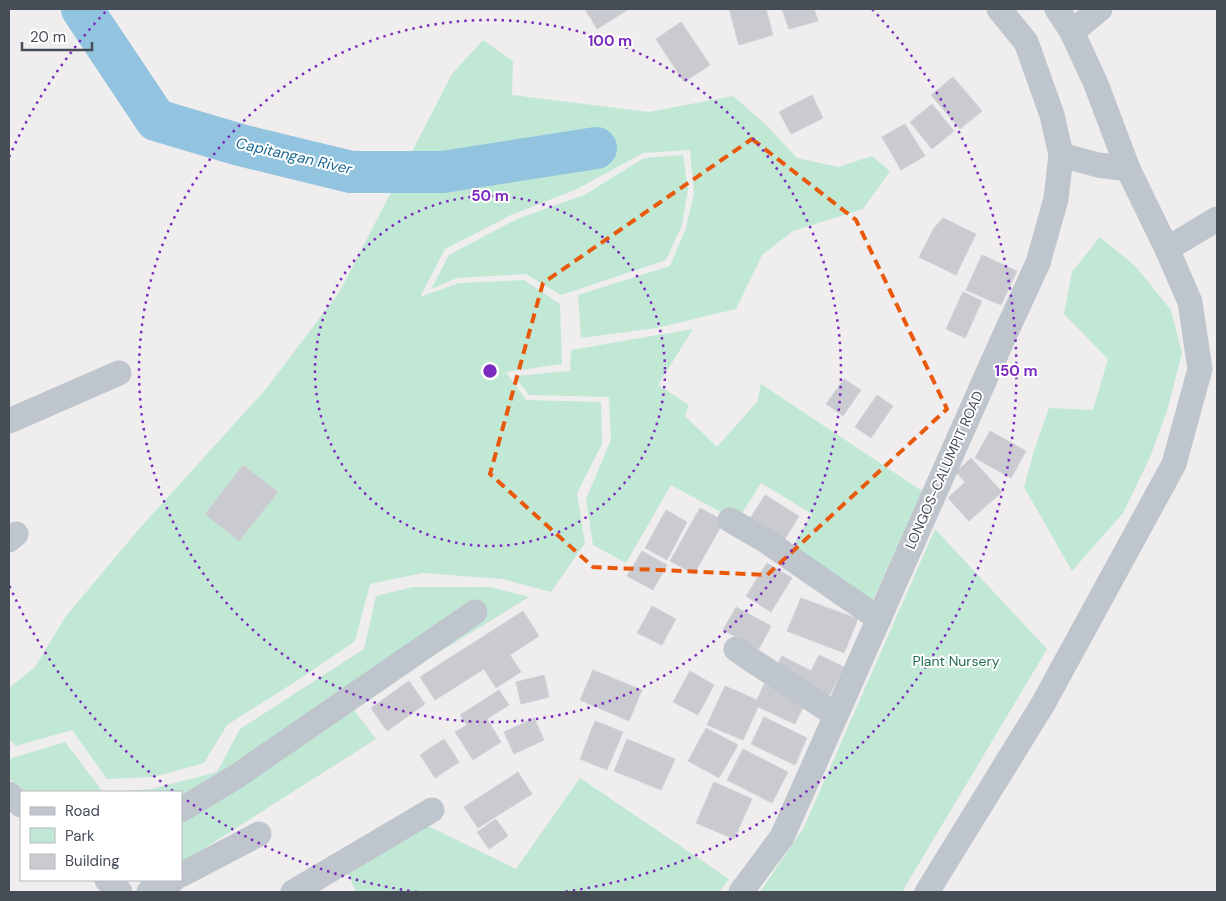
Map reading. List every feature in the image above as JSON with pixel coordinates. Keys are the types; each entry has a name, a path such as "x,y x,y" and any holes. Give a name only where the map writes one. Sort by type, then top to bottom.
{"street":[{"name":"LONGOS-CALUMPIT ROAD","path":"741,892 782,837 1038,263 1056,200 1061,155 1052,115 1026,42 998,9"},
{"path":"928,892 1043,704 1174,464 1200,369 1190,302 1167,249 1128,169 1096,84 1072,32 1057,9"},
{"path":"1072,32 1100,9"},
{"path":"1061,155 1098,165 1128,169"},
{"path":"1167,249 1217,219"},
{"path":"9,421 119,373"},
{"path":"730,520 766,541 879,619"},
{"path":"182,809 234,778 475,612"},
{"path":"736,649 836,716"},
{"path":"9,794 20,804"},
{"path":"293,892 432,810"},
{"path":"182,874 259,834"},
{"path":"108,881 120,892"},
{"path":"149,892 171,881"}],"highlighted area":[{"path":"752,139 856,220 947,409 767,575 593,567 490,474 543,283"}],"green space":[{"path":"483,40 513,61 512,95 649,112 733,96 767,126 797,158 838,167 872,156 890,171 863,209 793,231 762,255 736,309 656,328 581,338 578,295 670,266 686,228 694,193 690,150 643,153 577,189 511,215 445,249 420,297 459,283 524,280 560,304 562,364 506,372 526,400 601,402 602,444 577,493 585,543 551,592 502,579 423,573 370,584 355,641 227,725 204,763 153,777 107,779 72,730 16,746 9,739 9,688 35,667 66,616 139,529 266,389 340,291 452,74"},
{"path":"683,155 688,189 682,225 666,260 561,295 526,274 457,278 431,289 449,255 517,219 584,195 644,158"},
{"path":"1100,237 1136,267 1171,310 1182,353 1167,411 1150,457 1123,513 1072,571 1024,487 1049,408 1093,410 1108,359 1064,314 1072,272"},
{"path":"693,329 658,385 689,405 685,416 717,447 757,402 761,384 922,491 872,602 789,552 812,514 761,483 737,521 671,485 626,563 593,545 586,499 611,440 609,397 529,395 514,376 570,371 571,350"},
{"name":"Plant Nursery","path":"935,529 1047,649 902,892 760,892 804,827"},
{"path":"413,587 490,587 529,597 351,706 376,739 182,862 182,791 125,791 152,789 217,772 240,729 364,649 376,596"},
{"path":"65,742 102,791 25,791 9,778 9,759"},
{"path":"580,778 729,879 719,892 356,892 347,871 424,824 516,869"}],"building":[{"path":"585,9 629,9 597,29"},
{"path":"729,9 766,9 773,35 739,45"},
{"path":"782,9 814,9 818,21 789,29"},
{"path":"681,22 710,65 684,82 656,39"},
{"path":"953,77 982,111 960,129 931,95"},
{"path":"812,95 823,118 791,134 779,112"},
{"path":"932,104 954,131 932,149 910,122"},
{"path":"905,124 925,156 901,170 882,137"},
{"path":"943,218 976,234 956,275 919,257 934,228"},
{"path":"982,255 1017,271 1001,305 966,290"},
{"path":"963,292 982,301 965,338 946,329"},
{"path":"844,379 861,390 843,416 826,404"},
{"path":"877,395 893,406 871,438 855,427"},
{"path":"990,431 1026,451 1011,478 975,458"},
{"path":"971,458 1002,492 969,521 948,498 965,482 956,472"},
{"path":"243,465 278,492 239,541 205,514"},
{"path":"765,495 799,516 782,544 747,523"},
{"path":"700,508 724,521 694,574 670,561"},
{"path":"666,510 687,522 667,560 645,548"},
{"path":"642,551 667,565 653,590 627,576"},
{"path":"767,563 792,578 771,612 746,596"},
{"path":"801,598 858,619 844,653 787,631"},
{"path":"652,606 676,619 662,645 637,633"},
{"path":"736,607 771,626 759,649 723,630"},
{"path":"523,611 539,636 510,655 521,672 496,688 484,669 435,700 420,677"},
{"path":"819,655 844,667 828,698 774,671 782,656 811,671"},
{"path":"593,670 642,690 629,721 580,700"},
{"path":"690,671 714,685 698,715 673,702"},
{"path":"544,675 549,697 521,704 516,682"},
{"path":"409,681 425,704 387,731 371,708"},
{"path":"764,684 805,703 795,724 758,707 743,740 707,725 725,686 757,700"},
{"path":"499,690 509,705 487,719 501,742 473,760 455,732 467,725 460,715"},
{"path":"764,717 807,738 795,765 751,744"},
{"path":"534,718 544,740 514,754 504,732"},
{"path":"595,721 623,732 607,770 580,759"},
{"path":"706,728 738,745 719,778 688,761"},
{"path":"444,739 459,762 435,778 420,755"},
{"path":"627,739 675,759 661,790 614,771"},
{"path":"743,749 788,772 772,803 727,780"},
{"path":"518,772 532,794 478,828 464,807"},
{"path":"714,782 752,799 734,839 696,823"},
{"path":"496,819 508,836 489,849 477,832"}],"waterway":[{"name":"Capitangan River","path":"82,9 156,120 240,145 351,172 443,172 596,148"}]}
